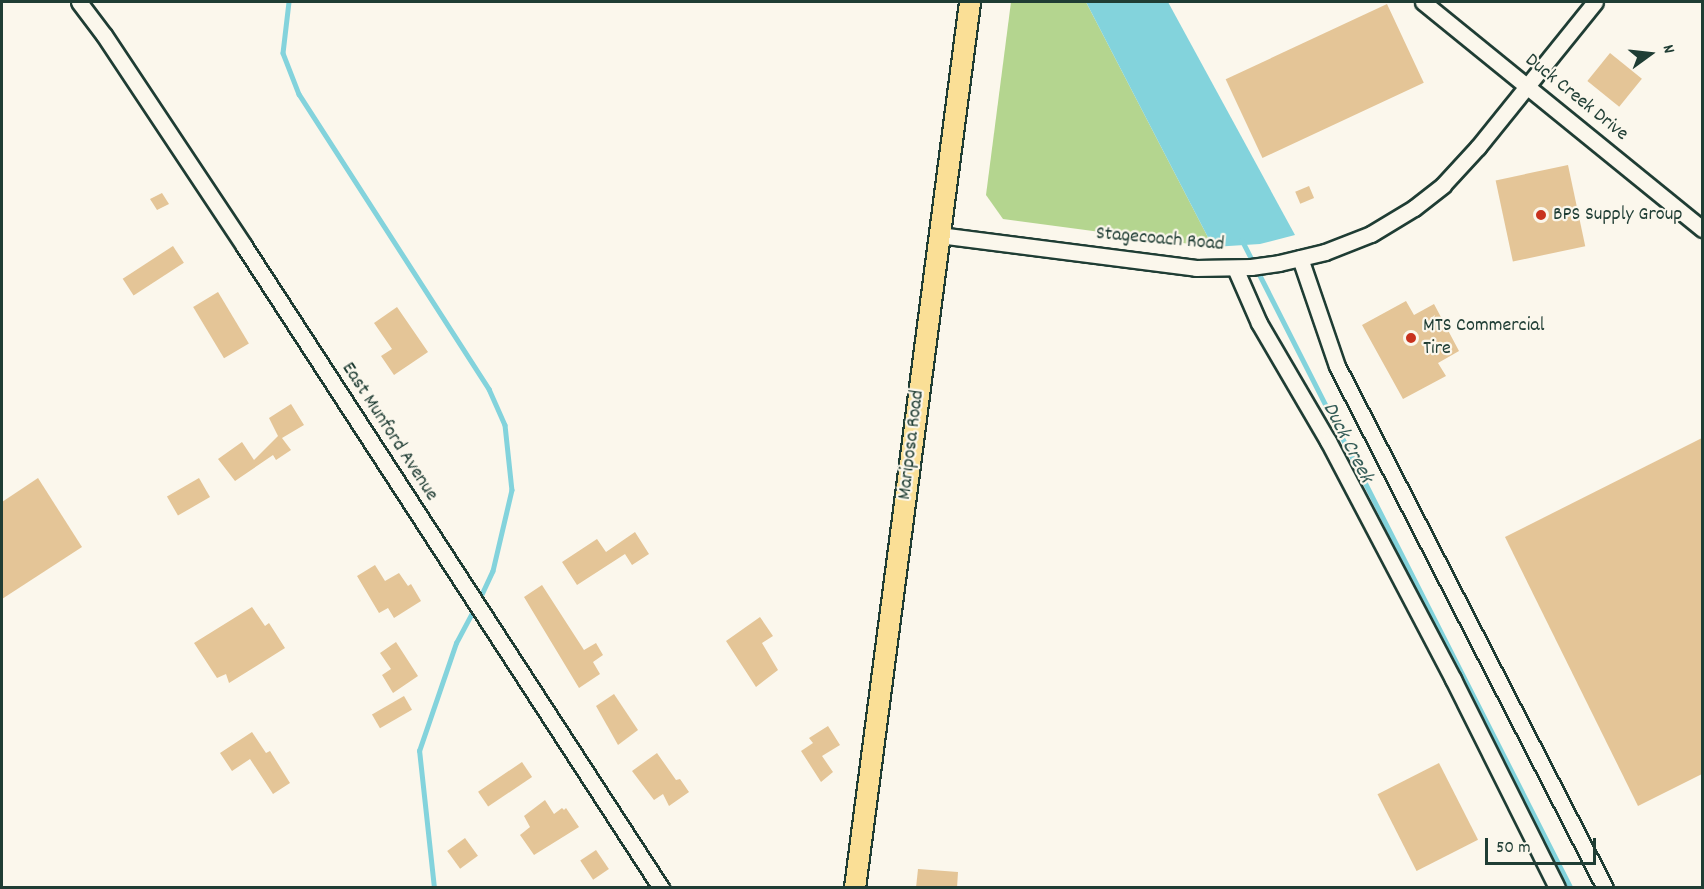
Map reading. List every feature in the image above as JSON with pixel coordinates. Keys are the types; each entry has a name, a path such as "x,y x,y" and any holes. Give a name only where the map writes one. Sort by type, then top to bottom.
{"main road":[{"name":"Mariposa Road","path":"855,888 969,2"}],"street":[{"name":"East Munford Avenue","path":"79,2 104,35 237,236 662,888"},
{"name":"Duck Creek Drive","path":"1423,2 1702,229"},
{"name":"Stagecoach Road","path":"939,235 1161,264 1235,268 1279,263 1325,252 1371,234 1414,208 1464,163 1595,2"},
{"path":"1300,258 1337,366 1605,888"},
{"path":"1235,268 1259,323 1328,441 1453,679 1557,888"}],"green space":[{"path":"1011,2 1086,2 1213,247 1003,219 986,195"}],"water":[{"path":"1086,2 1168,2 1295,235 1260,244 1213,247"}],"building":[{"path":"1387,4 1424,83 1262,158 1226,79"},
{"path":"1610,53 1642,79 1619,107 1587,81"},
{"name":"BPS Supply Group","path":"1568,165 1585,246 1513,262 1496,180"},
{"path":"1309,186 1314,198 1300,204 1295,192"},
{"path":"162,193 169,204 157,210 150,199"},
{"path":"173,246 184,263 134,295 123,279"},
{"path":"218,292 249,343 224,358 193,307"},
{"name":"MTS Commercial Tire","path":"1406,301 1414,315 1434,304 1459,351 1438,363 1446,376 1403,399 1362,325"},
{"path":"397,307 428,352 394,375 381,356 392,349 374,323"},
{"path":"291,404 304,425 282,438 291,450 276,460 273,455 235,481 218,459 242,442 254,460 278,436 269,418"},
{"path":"1702,438 1702,774 1638,806 1505,537"},
{"path":"38,478 82,547 2,599 2,502"},
{"path":"199,478 210,497 178,516 167,496"},
{"path":"635,532 649,554 632,565 625,554 577,585 562,562 597,539 606,552"},
{"path":"375,565 385,581 399,573 408,586 411,584 421,601 394,618 388,608 379,613 357,576"},
{"path":"542,585 584,650 596,643 603,655 593,662 600,674 579,688 524,597"},
{"path":"252,607 265,626 269,623 285,648 229,683 226,674 217,678 194,643"},
{"path":"760,617 773,636 762,643 778,670 756,687 726,641"},
{"path":"396,642 418,676 393,693 382,675 391,669 380,653"},
{"path":"614,694 638,730 618,745 596,706"},
{"path":"404,696 412,710 380,728 372,714"},
{"path":"828,726 840,745 822,756 833,772 821,782 801,751 813,743 809,738"},
{"path":"252,732 266,753 270,751 290,783 273,794 250,759 232,771 220,753"},
{"path":"657,753 676,780 680,779 689,792 669,806 663,794 654,800 632,771"},
{"path":"522,762 532,777 488,807 478,792"},
{"path":"1439,763 1478,840 1417,871 1378,794"},
{"path":"545,800 554,814 566,808 579,827 534,855 520,835 530,827 524,816"},
{"path":"465,838 478,856 460,869 447,851"},
{"path":"596,850 609,869 593,880 580,861"},
{"path":"918,869 958,872 957,888 916,888"}],"waterway":[{"path":"289,2 283,53 299,94 489,389 505,425 512,490 493,571 479,601"},
{"name":"Duck Creek","path":"1242,240 1571,888"},
{"path":"434,888 419,751 456,643 475,608"}],"place":[{"name":"BPS Supply Group","path":"1541,215"},
{"name":"MTS Commercial Tire","path":"1411,338"}]}
